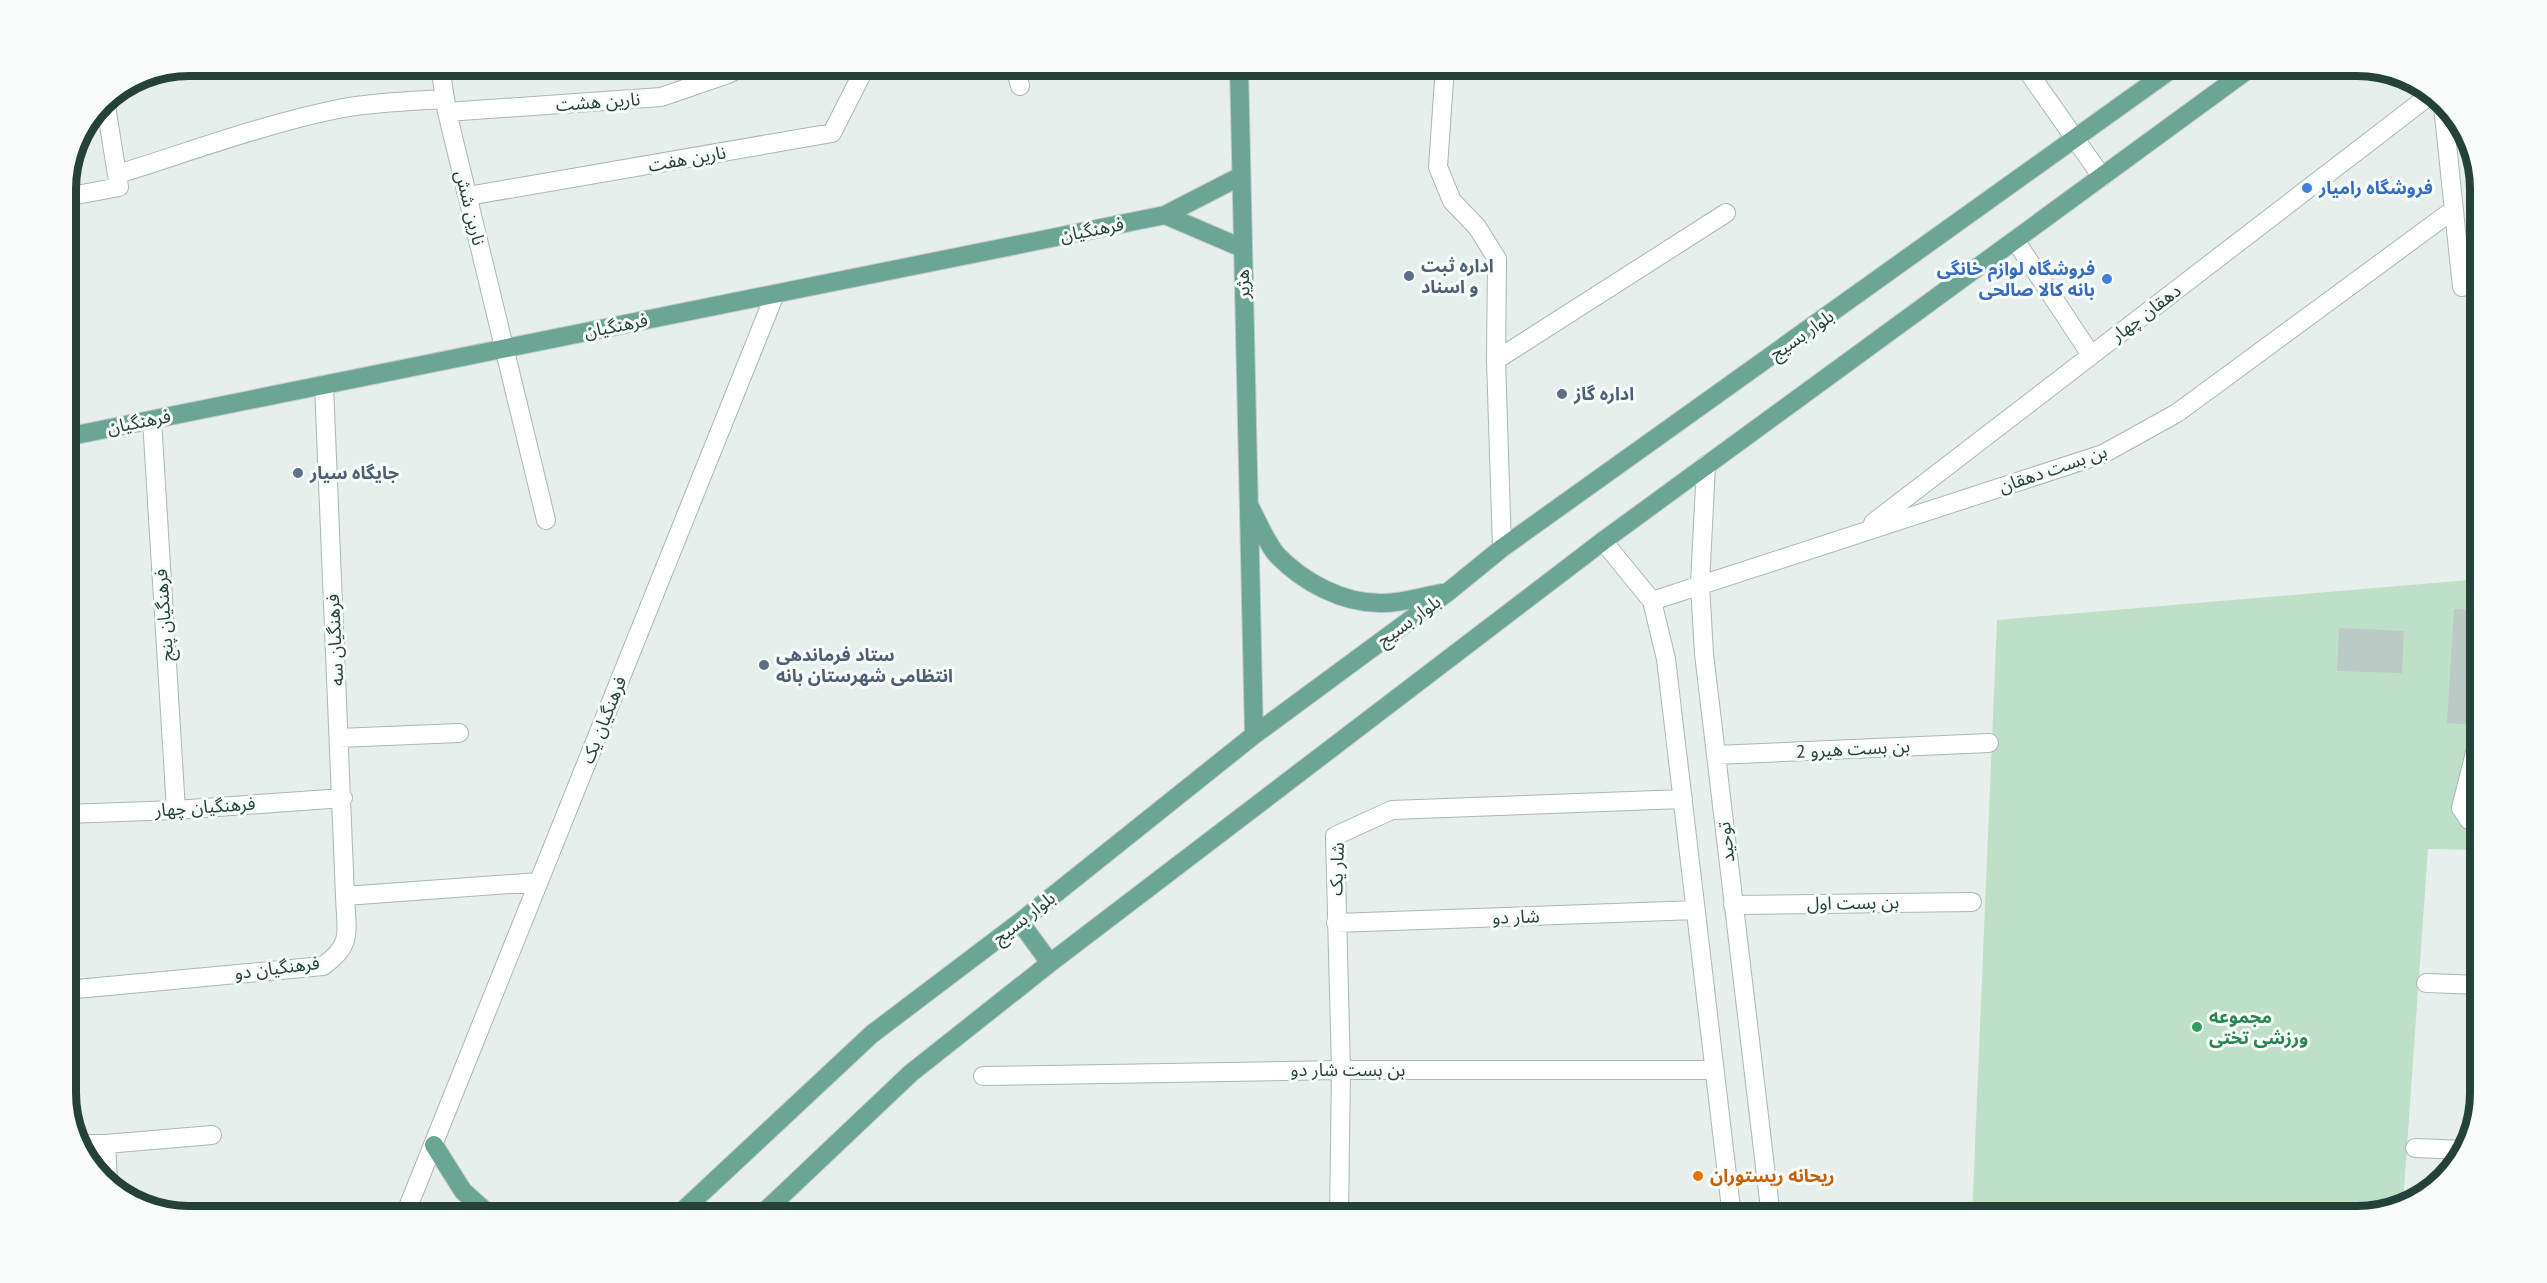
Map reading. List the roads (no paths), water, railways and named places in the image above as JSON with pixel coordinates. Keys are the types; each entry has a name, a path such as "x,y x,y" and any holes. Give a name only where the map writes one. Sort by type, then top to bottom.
{"main road":[{"name":"بلوار بسیج","path":"688,1206 872,1034 1020,922 1254,735 1448,592 1502,548 2162,76"},
{"path":"771,1206 911,1073 1050,963 1603,541 2239,76"},
{"name":"هژیر","path":"1239,77 1254,735"},
{"name":"فرهنگیان","path":"77,435 1165,215 1241,176"},
{"path":"1165,215 1242,248"},
{"name":"هژیر","path":"1248,502 1276,554 1305,578 1330,591 1351,600 1381,604 1448,592"},
{"path":"1020,922 1050,963"},
{"path":"434,1145 463,1191 480,1206"}],"street":[{"path":"1444,76 1438,167 1452,201 1477,227 1497,260 1496,360 1502,548"},
{"path":"2031,76 2102,177"},
{"name":"نارین شش","path":"441,77 445,105 546,520"},
{"name":"نارین هشت","path":"77,194 291,121 344,108 661,97 720,77"},
{"name":"نارین هفت","path":"468,196 832,133 861,77"},
{"path":"1018,77 1020,86"},
{"name":"دهقان چهار","path":"1862,531 2424,99"},
{"path":"107,113 118,181"},
{"path":"2453,130 2453,210 2462,287 2470,285"},
{"name":"بن بست دهقان","path":"1653,601 2103,454 2177,413 2453,210"},
{"path":"1496,360 1726,213"},
{"path":"2015,240 2091,355"},
{"name":"فرهنگیان یک","path":"409,1206 775,294"},
{"name":"فرهنگیان سه","path":"324,385 343,798 345,896"},
{"name":"فرهنگیان پنج","path":"152,420 176,810"},
{"name":"توحید","path":"1706,465 1700,584 1704,654 1770,1206"},
{"name":"توحید","path":"1603,541 1653,601 1666,659 1730,1206"},
{"path":"339,738 459,733"},
{"name":"بن بست هیرو 2","path":"1716,755 1989,743"},
{"path":"2470,773 2461,808 2470,820"},
{"name":"فرهنگیان چهار","path":"77,814 176,810 343,798"},
{"name":"شار یک","path":"1339,1206 1341,1070 1335,836 1392,810 1683,799"},
{"path":"345,896 539,882"},
{"name":"فرهنگیان دو","path":"77,989 322,966 339,954 346,939 345,896"},
{"name":"بن بست اول","path":"1733,905 1972,902"},
{"name":"شار دو","path":"1336,923 1696,910"},
{"path":"2426,983 2470,985"},
{"name":"بن بست شار دو","path":"982,1076 1341,1070 1714,1070"},
{"path":"89,1144 212,1135"},
{"path":"106,1144 107,1170"},
{"path":"2415,1148 2455,1150"}],"place":[{"name":"فروشگاه رامیار","path":"2307,188"},
{"name":"اداره ثبت و اسناد","path":"1409,276"},
{"name":"فروشگاه لوازم خانگی بانه کالا صالحی","path":"2107,279"},
{"name":"اداره گاز","path":"1562,394"},
{"name":"جایگاه سیار","path":"298,473"},
{"name":"ستاد فرماندهی انتظامی شهرستان بانه","path":"764,665"},
{"name":"مجموعه ورزشی تختی","path":"2197,1027"},
{"name":"ریحانە ریستوران","path":"1698,1176"}]}
